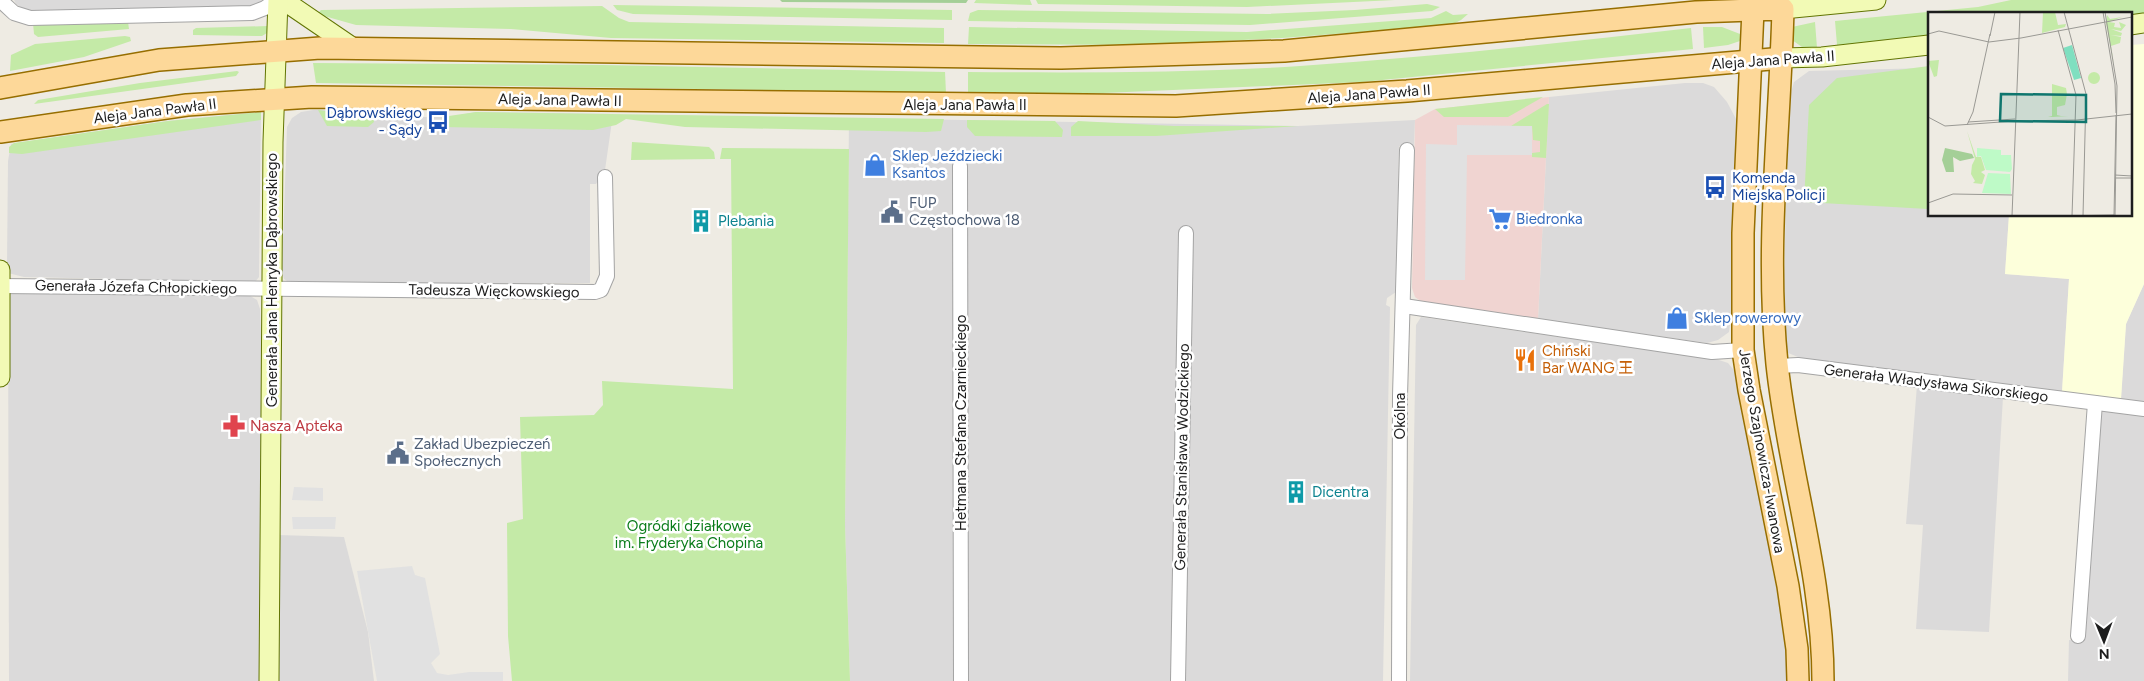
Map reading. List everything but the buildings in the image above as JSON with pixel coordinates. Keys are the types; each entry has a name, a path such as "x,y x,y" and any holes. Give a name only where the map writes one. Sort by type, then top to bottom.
{"main road":[{"path":"0,88 159,60 276,51 352,48 1061,58 1170,56 1284,51 1754,5 1783,5"},
{"name":"Jerzego Szajnowicza-Iwanowa","path":"1754,5 1750,60 1742,300 1743,350 1749,390 1788,586 1797,649 1798,681"},
{"name":"Jerzego Szajnowicza-Iwanowa","path":"1783,5 1773,237 1774,317 1778,366 1815,581 1823,646 1823,681"},
{"name":"Aleja Jana Pawła II","path":"0,132 186,105 312,97 1176,106 1399,92 1782,58"}],"street":[{"path":"0,0 14,13 30,18 252,13 265,8 277,0"},
{"name":"Generała Jana Henryka Dąbrowskiego","path":"269,681 277,0"},
{"path":"283,0 352,48"},
{"path":"1783,5 1875,0"},
{"name":"Aleja Jana Pawła II","path":"1782,58 1822,57 1928,45"},
{"name":"Okólna","path":"1399,681 1400,396 1407,150"},
{"name":"Hetmana Stefana Czarnieckiego","path":"960,166 961,681"},
{"name":"Tadeusza Więckowskiego","path":"273,289 595,292 601,290 607,276 606,177"},
{"name":"Generała Stanisława Wodzickiego","path":"1178,681 1186,233"},
{"path":"0,270 0,377"},
{"name":"Generała Józefa Chłopickiego","path":"0,286 273,289"},
{"path":"1404,306 1712,352 1743,350"},
{"name":"Generała Władysława Sikorskiego","path":"1778,366 1798,365 2144,409"},
{"path":"2078,636 2095,403"}],"shaded area":[{"path":"14,0 265,0 254,8 30,13 16,4"},
{"path":"2144,44 2144,284 2126,324 2121,399 2062,392 2069,279 2005,274 2009,216 2132,216 2132,45"},
{"path":"1928,68 1928,216 2009,216 2005,274 2069,279 2062,392 1805,360 1786,352 1784,316 1787,107 1794,82 1809,71"},
{"path":"1685,83 1703,83 1714,87 1727,102 1736,119 1729,332 1718,340 1707,343 1538,319 1549,97"},
{"path":"1549,97 1538,319 1423,303 1415,297 1412,288 1415,120 1435,109"},
{"path":"332,110 373,117 449,117 476,112 613,114 605,170 596,184 590,184 590,283 290,283 284,279 282,271 287,127 292,118 301,112"},
{"path":"261,112 259,277 255,282 24,277 8,273 8,161 11,144 168,121"},
{"path":"849,118 1298,126 1415,120 1414,146 1399,146 1396,292 1387,298 1386,305 1390,307 1383,681 850,681 845,525"},
{"path":"1457,125 1532,126 1532,155 1467,155 1465,280 1425,280 1426,144 1457,145"},
{"path":"2144,284 2144,402 2121,399 2126,324"},
{"path":"8,291 247,294 257,300 260,309 262,364 259,681 9,681"},
{"path":"1421,317 1719,360 1728,363 1737,374 1743,404 1785,636 1789,681 1410,681 1416,325"},
{"path":"1917,385 2003,397 1989,632 1916,629 1923,525 1906,524"},
{"path":"2104,410 2144,415 2144,681 2068,681 2069,640 2084,641 2099,417"},
{"path":"294,487 323,488 323,501 292,500"},
{"path":"292,517 336,517 335,529 293,529"},
{"path":"278,535 344,537 368,632 374,681 277,681"},
{"path":"412,566 415,575 425,578 440,654 431,663 437,673 448,675 469,672 503,672 503,681 377,681 357,571"}],"green space":[{"path":"780,0 968,0 966,3 782,2"},
{"path":"976,0 1030,0 1032,5 974,3"},
{"path":"1036,0 1395,0 1247,7 1038,4"},
{"path":"2011,0 2144,0 2144,14 2132,14 2132,12 1928,12 1928,37 1837,45 1835,21 1978,7"},
{"path":"1427,4 1440,7 1432,11 1250,25 968,21 970,13 978,10 1267,14"},
{"path":"613,5 952,10 952,20 633,14 617,10"},
{"path":"602,6 619,18 629,22 944,28 944,43 611,38 511,29 356,25 317,14 321,10"},
{"path":"1446,11 1453,15 1468,14 1451,25 1282,38 1145,45 968,44 969,27 1247,32 1431,18"},
{"path":"128,22 129,29 38,37 34,34 33,23"},
{"path":"1815,22 1817,48 1802,47 1792,40 1792,27"},
{"path":"268,26 267,33 262,36 193,35 193,30 196,28"},
{"path":"1703,27 1722,27 1740,34 1740,41 1728,45 1704,48"},
{"path":"1691,28 1693,49 1362,82 1080,94 968,93 968,72 1134,72 1300,66 1496,49"},
{"path":"130,37 131,41 84,57 10,71 11,55 35,44"},
{"path":"313,63 603,65 945,72 946,93 316,83"},
{"path":"1928,66 1928,209 1804,202 1809,105 1837,78"},
{"path":"239,72 236,76 34,104 38,100 140,83"},
{"path":"1543,97 1508,117 1444,117 1435,109"},
{"path":"1549,104 1546,158 1532,157 1532,153 1540,152 1540,141 1533,140 1532,126 1511,126"},
{"path":"318,110 373,117 374,122 368,127 327,126"},
{"path":"261,112 261,120 22,154 9,153 9,147 14,143 168,121"},
{"path":"476,112 944,119 941,131 926,132 685,127 626,119 616,125 593,130 441,127 442,117"},
{"path":"967,120 1055,121 1063,130 1062,137 975,136 967,127"},
{"path":"1078,121 1174,126 1298,126 1156,136 1071,136 1071,127"},
{"path":"632,142 709,147 714,152 715,159 631,160"},
{"name":"Ogródki działkowe im. Fryderyka Chopina","path":"722,148 849,149 845,525 850,681 512,681 508,636 507,523 523,519 520,417 594,415 603,405 602,381 733,389 731,159 720,159"}],"place":[{"name":"Dąbrowskiego - Sądy","path":"438,122"},
{"name":"Sklep Jeździecki Ksantos","path":"875,165"},
{"name":"Komenda Miejska Policji","path":"1715,187"},
{"name":"FUP Częstochowa 18","path":"892,212"},
{"name":"Biedronka","path":"1500,219"},
{"name":"Plebania","path":"701,221"},
{"name":"Sklep rowerowy","path":"1677,318"},
{"name":"Chiński Bar WANG 王","path":"1525,360"},
{"name":"Nasza Apteka","path":"234,426"},
{"name":"Zakład Ubezpieczeń Społecznych","path":"398,453"},
{"name":"Dicentra","path":"1296,492"}]}
